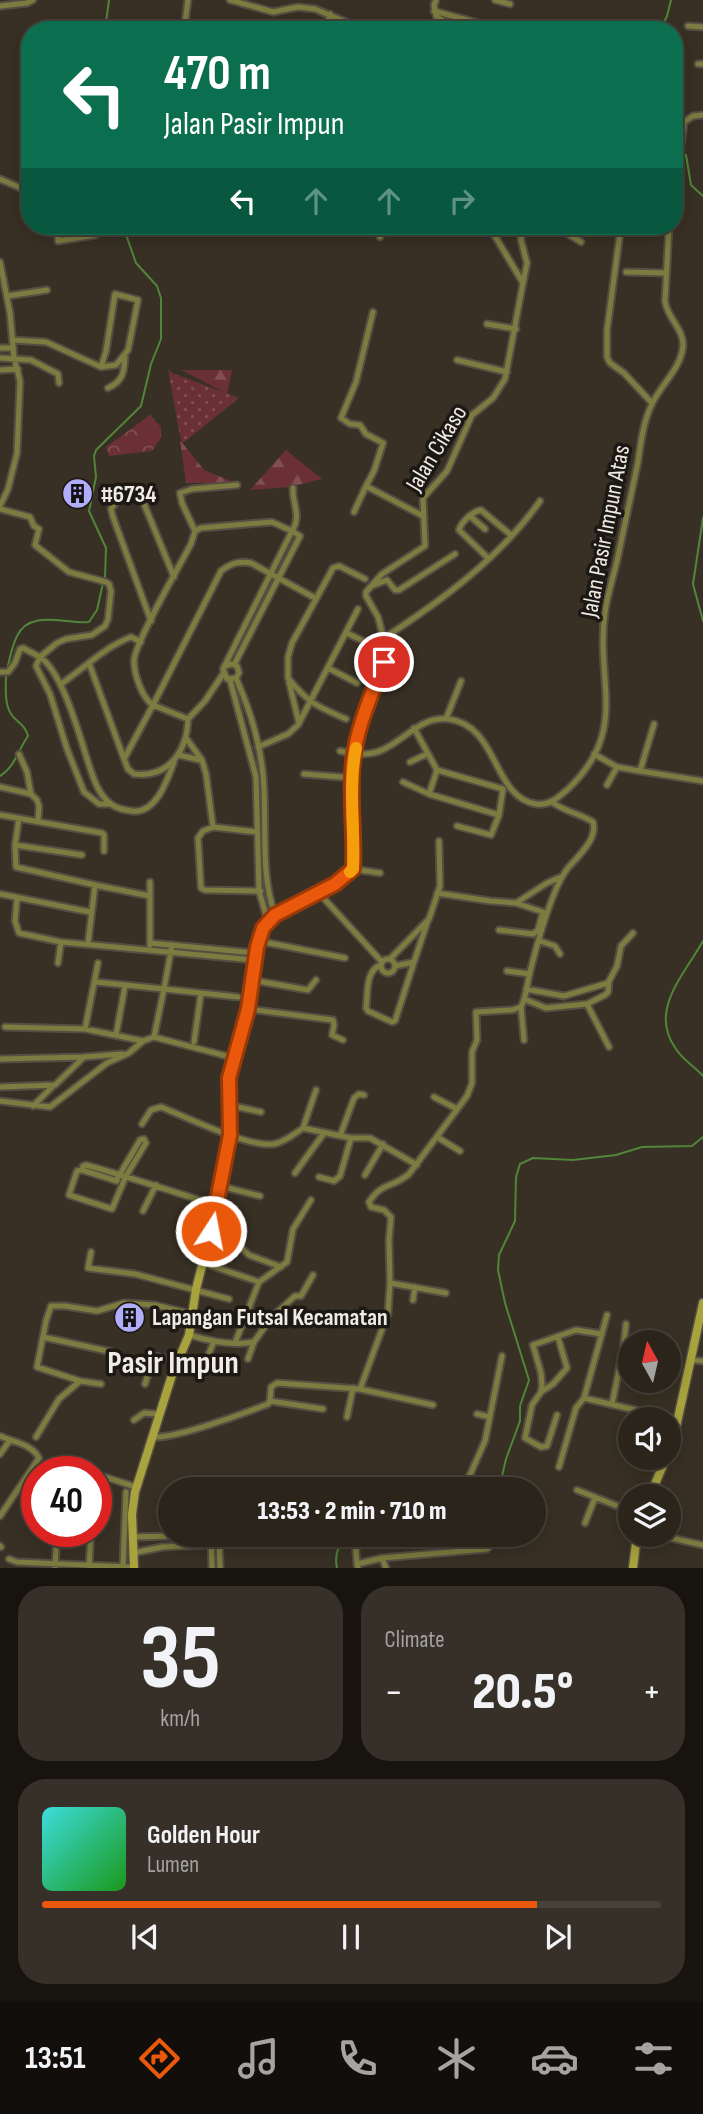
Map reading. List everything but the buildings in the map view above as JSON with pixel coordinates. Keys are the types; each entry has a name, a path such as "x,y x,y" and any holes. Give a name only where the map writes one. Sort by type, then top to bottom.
{"street":[{"path":"0,6 27,4 33,0"},
{"path":"185,21 188,0"},
{"path":"230,0 273,12 306,7 345,21"},
{"path":"436,0 434,11 443,21"},
{"path":"495,0 510,4"},
{"path":"434,11 471,21"},
{"path":"328,21 330,14"},
{"path":"688,26 703,27"},
{"path":"683,128 684,122 693,116 703,115"},
{"path":"0,179 21,188"},
{"path":"58,235 58,241 95,235"},
{"path":"494,235 523,283"},
{"name":"Jalan Cikaso","path":"369,588 382,574 424,548 422,505 425,494 447,471 467,424 477,410 500,390 507,372 527,263 521,235"},
{"path":"570,235 582,242"},
{"path":"620,235 607,330 607,357 652,403"},
{"name":"Jalan Pasir Impun Atas","path":"552,803 576,780 594,754 603,734 607,705 604,615 642,437 652,403 680,360 683,348 681,334 666,309 668,235"},
{"path":"0,262 10,313 14,358 20,381 17,453 8,489 0,507 30,517 38,529 35,545 57,561 61,568 106,582 110,586 108,619 104,626 92,635 57,643 40,657 36,666 50,694 83,792 99,804 110,804 138,812 148,808 165,784 186,738 188,719 205,701 223,674 229,655 296,524 298,514 292,500 293,488"},
{"path":"626,272 666,273"},
{"path":"7,296 47,290"},
{"path":"101,367 115,294 138,300 123,377 108,388"},
{"path":"354,512 374,471 383,443 366,434 360,425 350,425 341,415 356,382 373,312"},
{"path":"0,314 10,313"},
{"path":"487,324 516,329"},
{"path":"13,341 46,342 101,367 116,365 125,357"},
{"path":"0,348 13,348"},
{"path":"0,358 31,360 58,374 59,383"},
{"path":"457,360 507,372"},
{"path":"116,365 124,371"},
{"path":"0,370 18,369"},
{"path":"195,531 180,493 192,489 237,485"},
{"path":"366,486 423,516"},
{"path":"151,621 113,517 113,505 131,495 138,495 142,499 174,578"},
{"path":"384,638 440,601 511,536 540,501"},
{"path":"488,558 459,530 470,516 481,510 511,536"},
{"path":"470,516 485,529"},
{"path":"188,719 145,699 134,664 141,642 195,531 201,528 272,522 300,536 234,665"},
{"path":"353,869 354,754 359,731 387,652 376,612 366,596 369,588 387,580 399,590 455,554"},
{"path":"124,759 221,571 230,564 251,563 315,598"},
{"path":"299,723 288,678 288,657 292,643 328,573 335,566 365,579"},
{"path":"258,747 288,734 299,723 358,609"},
{"path":"347,633 365,642"},
{"path":"61,684 127,638 141,642"},
{"path":"3,673 15,663 20,649 23,648 50,664 61,684 95,783 110,804"},
{"path":"89,663 128,769 140,775 158,771 174,762"},
{"path":"226,666 234,665 239,669 233,679 256,777 259,891 272,919"},
{"path":"328,668 357,683"},
{"path":"223,674 233,679 258,747 264,785 264,832 272,919"},
{"path":"288,678 310,702 346,719"},
{"path":"446,719 461,681"},
{"path":"340,751 354,754 382,750 426,722 446,719 465,724 476,732 517,796 535,804 552,803 563,811 583,816 593,822 595,827 590,840 561,877 540,941 521,1007 524,1040"},
{"path":"640,771 654,724"},
{"path":"414,728 437,770 503,789 499,815 491,835 457,826"},
{"path":"186,738 202,760 213,827"},
{"path":"19,754 27,772 31,794"},
{"path":"411,762 427,754"},
{"path":"594,754 617,767 703,780"},
{"path":"179,755 202,760"},
{"path":"607,785 617,767"},
{"path":"429,794 437,770"},
{"path":"304,774 353,778"},
{"path":"403,782 429,794 499,815"},
{"path":"0,787 31,794 39,806 38,822"},
{"path":"0,815 102,833 104,850"},
{"path":"19,818 15,845 16,867 150,896"},
{"path":"264,832 213,827 203,831 198,838 201,888 268,890"},
{"path":"429,919 390,959 372,971 366,1008 368,1011 395,1021 429,919 437,893 441,876 439,841"},
{"path":"15,845 82,855"},
{"path":"129,1567 133,1553 132,1514 136,1487 158,1414 189,1335 196,1289 214,1221 230,1135 229,1078 248,1009 258,941 263,928 272,919 335,884 353,869 380,873"},
{"path":"516,903 561,877"},
{"path":"150,882 150,946"},
{"path":"88,944 95,885"},
{"path":"318,892 382,964 383,971 393,971 395,966"},
{"path":"437,893 516,903 542,911 538,930 531,934 499,930"},
{"path":"0,894 90,912"},
{"path":"17,899 15,921 19,933 61,942 233,951 255,956"},
{"path":"524,999 546,1008 587,1004 605,995 617,966 621,946 634,933"},
{"path":"258,941 345,958"},
{"path":"540,941 555,946 560,954"},
{"path":"58,963 61,942"},
{"path":"172,948 232,958 255,956"},
{"path":"153,1037 172,948"},
{"path":"232,958 233,951"},
{"path":"390,959 395,966"},
{"path":"395,966 414,962"},
{"path":"85,1029 98,963"},
{"path":"507,971 530,974"},
{"path":"252,981 308,990 316,979"},
{"path":"526,989 564,996 609,981"},
{"path":"96,982 239,997"},
{"path":"116,1035 125,986"},
{"path":"194,1042 201,993"},
{"path":"587,1004 609,1047"},
{"path":"347,1417 388,1313 391,1217 384,1210 371,1208 369,1202 378,1189 400,1182 417,1165 467,1096 474,1076 472,1052 477,1040 476,1012 521,1007"},
{"path":"248,1009 333,1020 332,1035 343,1040"},
{"path":"5,1027 85,1029 142,1041"},
{"path":"0,1101 50,1107 107,1063 153,1037 234,1058"},
{"path":"0,1059 128,1053"},
{"path":"33,1106 84,1057"},
{"path":"0,1087 55,1085"},
{"path":"142,1124 151,1110 161,1107 230,1135 266,1145 278,1144 303,1128 316,1090"},
{"path":"340,1136 354,1098 359,1094 363,1095"},
{"path":"434,1097 457,1110"},
{"path":"229,1105 261,1112"},
{"path":"303,1128 351,1138 370,1138 417,1165"},
{"path":"295,1173 324,1133"},
{"path":"437,1137 460,1151"},
{"path":"319,1177 334,1181 340,1176 351,1138"},
{"path":"121,1178 146,1143 145,1139 140,1140 121,1178 113,1208 109,1210 69,1195 77,1171 86,1166 121,1178 156,1185 216,1205"},
{"path":"365,1175 383,1144"},
{"path":"143,1211 156,1185"},
{"path":"220,1186 260,1196"},
{"path":"235,1343 260,1282 287,1262 293,1230 311,1200"},
{"path":"214,1221 249,1255 281,1267"},
{"path":"91,1252 88,1268 135,1274 229,1299"},
{"path":"203,1263 260,1282"},
{"path":"248,1359 254,1342 271,1318 295,1296 301,1296 313,1275"},
{"path":"390,1283 446,1293"},
{"path":"412,1300 415,1287"},
{"path":"101,1384 80,1381 39,1370 37,1367 46,1321 53,1305 97,1311 124,1303 192,1314"},
{"path":"681,1407 703,1308"},
{"path":"559,1467 576,1408 584,1398 607,1315"},
{"path":"612,1404 624,1351 626,1324"},
{"path":"541,1392 541,1373 533,1346 580,1330 601,1334"},
{"path":"189,1335 214,1341 254,1342"},
{"path":"43,1337 112,1352"},
{"path":"557,1415 547,1446 541,1447 527,1440 524,1434 532,1405 541,1392 553,1384 567,1368 558,1337"},
{"path":"208,1356 214,1341"},
{"path":"145,1384 157,1347"},
{"path":"154,1356 178,1362"},
{"path":"469,1477 485,1441 502,1356"},
{"path":"690,1360 703,1361"},
{"path":"36,1437 59,1399 80,1381"},
{"path":"270,1401 271,1387 277,1383 357,1388 433,1405"},
{"path":"584,1398 624,1407"},
{"path":"152,1437 166,1436 213,1423 270,1401 323,1409"},
{"path":"134,1420 144,1413 158,1414"},
{"path":"477,1414 490,1417"},
{"path":"0,1436 32,1449 39,1458 0,1516"},
{"path":"0,1454 10,1440"},
{"path":"112,1479 136,1487"},
{"path":"577,1490 618,1506"},
{"path":"126,1492 129,1567"},
{"path":"585,1523 595,1497"},
{"path":"148,1536 149,1550"},
{"path":"132,1537 158,1537"},
{"path":"681,1540 703,1545"},
{"path":"55,1566 56,1547"},
{"path":"89,1567 90,1547"},
{"path":"133,1553 162,1547"},
{"path":"211,1547 212,1568"},
{"path":"219,1547 219,1568"},
{"path":"356,1547 357,1566 382,1558 489,1547"},
{"path":"465,1547 472,1550"},
{"path":"633,1568 636,1547"},
{"path":"382,1558 386,1568"},
{"path":"9,1559 55,1566 129,1567"}],"green space":[{"path":"168,369 172,373 239,398 183,443"},
{"path":"182,370 232,370 227,394"},
{"path":"150,415 161,427 161,438 152,451 109,456 106,447"},
{"path":"180,440 204,470 236,483 186,483"},
{"path":"286,450 322,479 289,487 250,490"}],"waterway":[{"path":"106,21 109,0"},
{"path":"664,21 671,0"},
{"path":"683,154 686,155 691,185 703,196"},
{"path":"105,578 106,548 89,511 96,477 94,456 96,450 141,406 151,364 161,339 161,298 157,286 136,263 126,235"},
{"path":"703,518 693,584 703,621"},
{"path":"7,669 15,640 23,628 39,620 89,622 97,610 103,583"},
{"path":"0,776 13,763 28,736 7,705 6,674"},
{"path":"703,941 672,993 666,1021 668,1035 676,1049 703,1076"},
{"path":"502,1477 520,1421 520,1406 529,1380 505,1303 498,1270 499,1255 515,1221 516,1177 520,1164 533,1158 573,1160 616,1155 642,1147 692,1146 703,1137"},
{"path":"337,1568 339,1547"}],"slow traffic":[{"path":"350,872 353,869 354,854 352,801 356,748"}],"place":[{"name":"#6734","path":"78,494"},
{"name":"Lapangan Futsal Kecamatan","path":"129,1317"}],"district":[{"name":"Pasir Impun","path":"173,1362"}],"route":[{"path":"211,1231 230,1135 229,1078 248,1009 257,947 263,928 275,915 335,884 353,869 354,754 359,731 384,662"}]}
